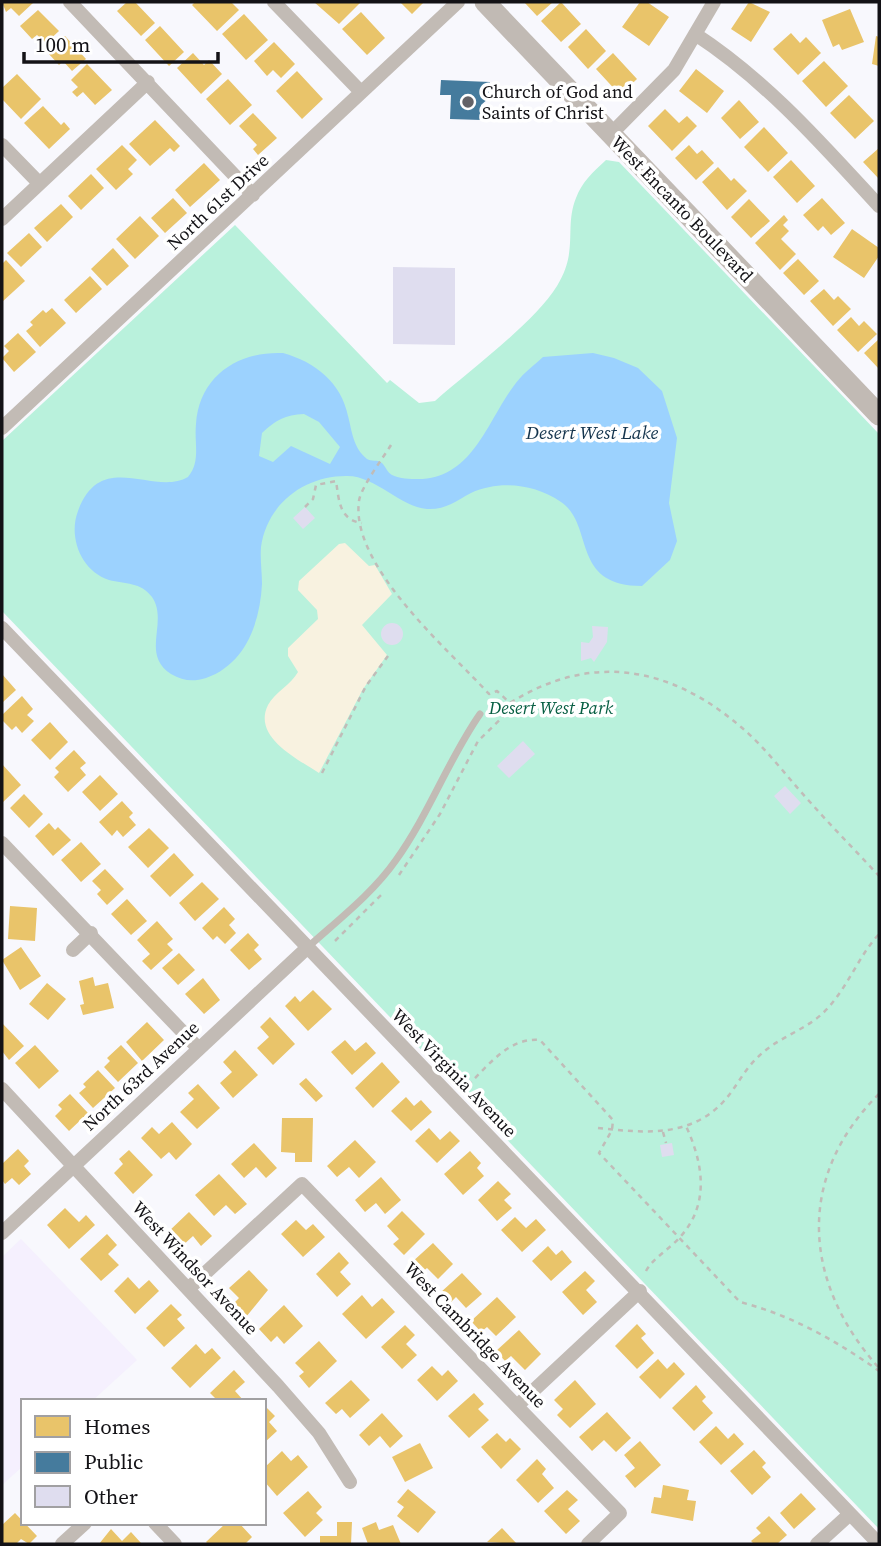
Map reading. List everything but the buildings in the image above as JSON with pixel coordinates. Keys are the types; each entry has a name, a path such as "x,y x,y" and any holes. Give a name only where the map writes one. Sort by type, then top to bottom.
{"street":[{"path":"70,2 253,195"},
{"path":"274,2 361,92"},
{"name":"North 61st Drive","path":"2,428 458,2"},
{"name":"West Encanto Boulevard","path":"485,2 879,415"},
{"path":"611,134 674,70 714,2"},
{"path":"695,34 737,62 786,107 879,206"},
{"path":"2,219 148,82"},
{"path":"2,145 39,183"},
{"name":"West Virginia Avenue","path":"2,628 307,948 640,1291 879,1544"},
{"path":"2,843 91,933 199,1049"},
{"path":"73,950 91,933"},
{"name":"North 63rd Avenue","path":"2,1233 307,948"},
{"name":"West Windsor Avenue","path":"2,1089 319,1433 350,1482"},
{"name":"West Cambridge Avenue","path":"188,1289 302,1184 621,1513 588,1544"},
{"path":"518,1405 640,1291"},
{"path":"817,1544 850,1514"},
{"path":"62,1544 83,1525"},
{"path":"157,1525 176,1544"}],"lane":[{"path":"307,948 380,881 397,859 430,804 459,744 480,714"}],"path":[{"path":"391,445 359,498 368,545 395,594 489,694 497,691 513,707 491,727"},
{"path":"305,506 313,499 316,485 336,481 342,511 349,520 362,523"},
{"path":"322,773 366,686 388,656"},
{"path":"510,703 537,688 588,671 653,676 690,690 741,727 879,876"},
{"path":"598,1128 663,1132 686,1126 723,1102 755,1059 777,1040 822,1014 846,986 870,944 879,934"},
{"path":"468,1085 511,1045 527,1039 540,1040 613,1120 612,1130 598,1150 740,1302 766,1308 825,1336 879,1370"},
{"path":"879,1094 851,1124 836,1149 821,1196 818,1224 819,1253 834,1302 846,1326 879,1370"},
{"path":"646,1271 681,1237 690,1224 701,1190 702,1170 686,1126"},
{"path":"663,1132 666,1143"}],"shaded area":[{"path":"21,1239 137,1360 94,1399 21,1399 21,1468 2,1485 2,1257"}],"green space":[{"name":"Desert West Park","path":"606,160 619,162 879,434 879,1529 2,611 2,441 235,225 387,383 390,380 419,403 435,401 518,330 557,286 568,261 571,219 578,192"}],"sand":[{"path":"345,543 369,566 375,565 392,594 362,625 387,655 363,689 319,773 280,746 266,727 265,717 271,700 298,672 288,656 288,648 318,619 317,610 298,590 299,581 339,544"}],"water":[{"name":"Desert West Lake","path":"283,353 295,357 325,375 345,404 354,439 362,455 382,463 392,475 412,479 437,476 452,470 465,459 516,383 543,357 593,353 638,368 662,391 677,438 669,503 677,541 670,560 642,586 619,583 604,576 587,553 571,512 551,496 528,488 494,486 471,493 445,506 427,509 407,503 367,480 346,476 331,477 302,487 290,495 271,518 261,547 262,584 258,613 241,652 220,672 206,678 188,680 171,674 157,657 158,617 152,597 138,586 109,580 91,569 79,552 75,521 88,492 100,482 129,478 174,482 188,477 196,458 196,424 204,393 223,370 236,362 266,354","holes":["304,414 319,422 340,447 330,464 291,446 273,462 259,456 262,433 276,422"]}],"place":[{"name":"Church of God and Saints of Christ","path":"468,102"}]}
